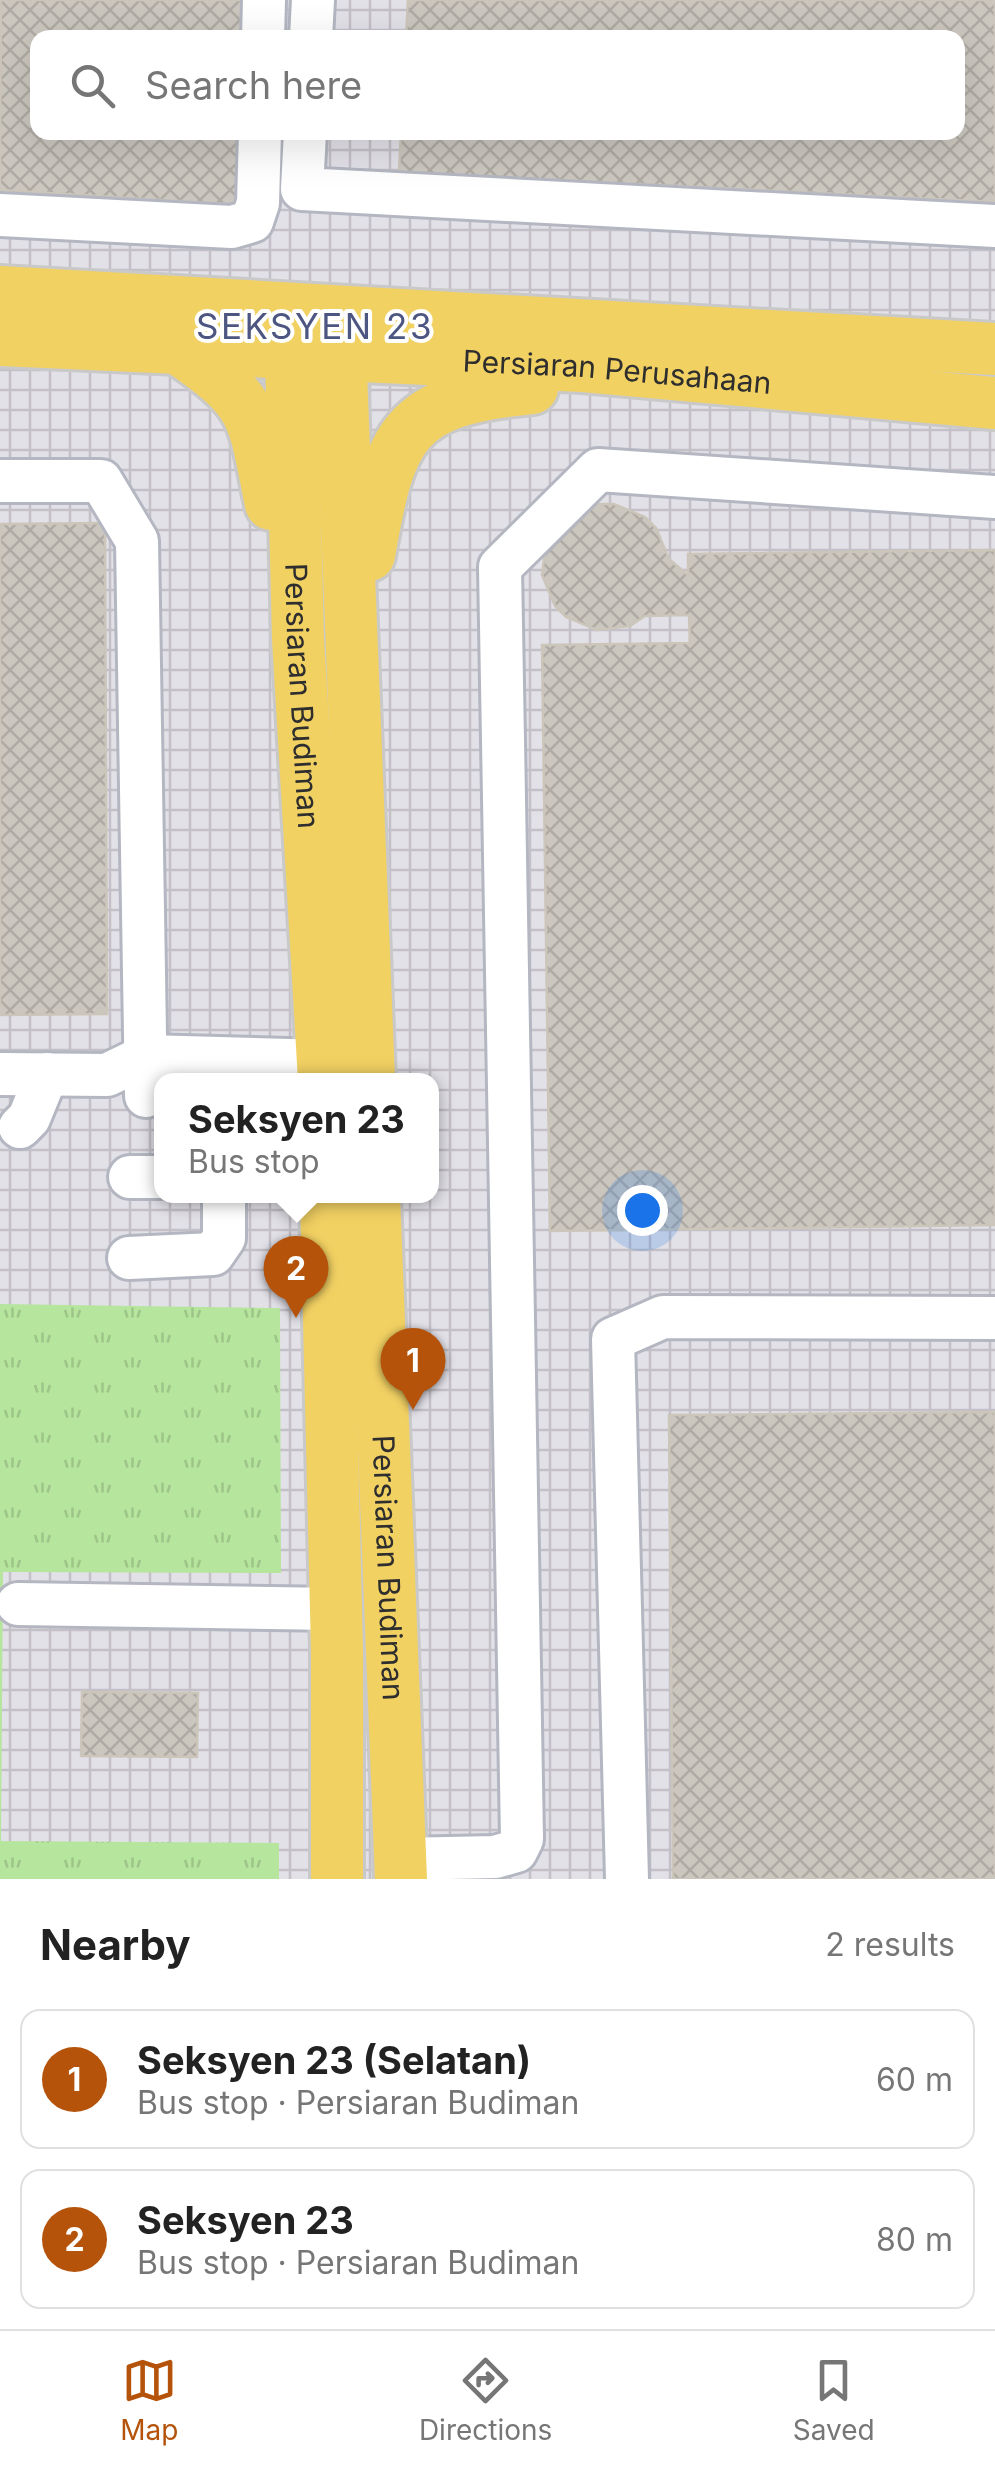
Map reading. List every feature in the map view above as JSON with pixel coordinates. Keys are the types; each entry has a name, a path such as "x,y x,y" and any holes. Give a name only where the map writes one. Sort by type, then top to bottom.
{"main road":[{"name":"Persiaran Perusahaan","path":"0,292 583,366 995,403"},
{"name":"Persiaran Perusahaan","path":"0,340 178,348 315,332 995,349"},
{"name":"Persiaran Budiman","path":"315,332 298,638 338,1073"},
{"name":"Persiaran Budiman","path":"315,332 352,652 338,1073"},
{"path":"178,348 224,380 246,403 256,430 298,638"},
{"path":"352,652 384,472 411,427 442,404 468,395 536,387 566,378 583,366"},
{"name":"Persiaran Budiman","path":"326,1203 338,1879"},
{"name":"Persiaran Budiman","path":"374,1203 400,1869"}],"lane":[{"path":"263,30 264,0"},
{"path":"311,30 313,0"},
{"path":"0,215 232,227 252,221 258,204 260,140"},
{"path":"305,140 302,189 995,226"},
{"path":"400,1869 495,1868 516,1851 522,1839 500,567 598,470 995,497"},
{"path":"0,481 101,481 137,541 151,1083 107,1075 0,1074"},
{"path":"20,1127 29,1118 47,1074"},
{"path":"130,1258 214,1254 224,1238 224,1203"},
{"path":"627,1879 613,1339 663,1316 995,1318"},
{"path":"18,1604 336,1609"}],"shaded area":[{"path":"0,0 995,0 995,1879 0,1879"}],"green space":[{"path":"0,1304 280,1308 281,1573 3,1572 1,1841 279,1843 279,1879 0,1879"}],"building":[{"path":"1,0 256,0 254,30 30,30 30,140 247,140 243,205 0,190"},
{"path":"408,0 995,0 995,202 399,172 401,140 965,140 965,30 406,30"},
{"path":"614,504 645,517 656,528 669,559 688,575 688,554 995,550 995,1225 550,1231 542,645 690,643 689,615 645,616 630,626 597,630 566,617 555,606 542,575 546,542 581,508"},
{"path":"105,523 107,1014 0,1015 0,524"},
{"path":"995,1412 995,1879 673,1879 669,1415"},
{"path":"82,1692 198,1693 197,1757 81,1756"}],"place":[{"name":"Seksyen 23","path":"296,1318"},
{"name":"Seksyen 23 (Selatan)","path":"413,1410"}],"district":[{"name":"SEKSYEN 23","path":"315,326"}]}
